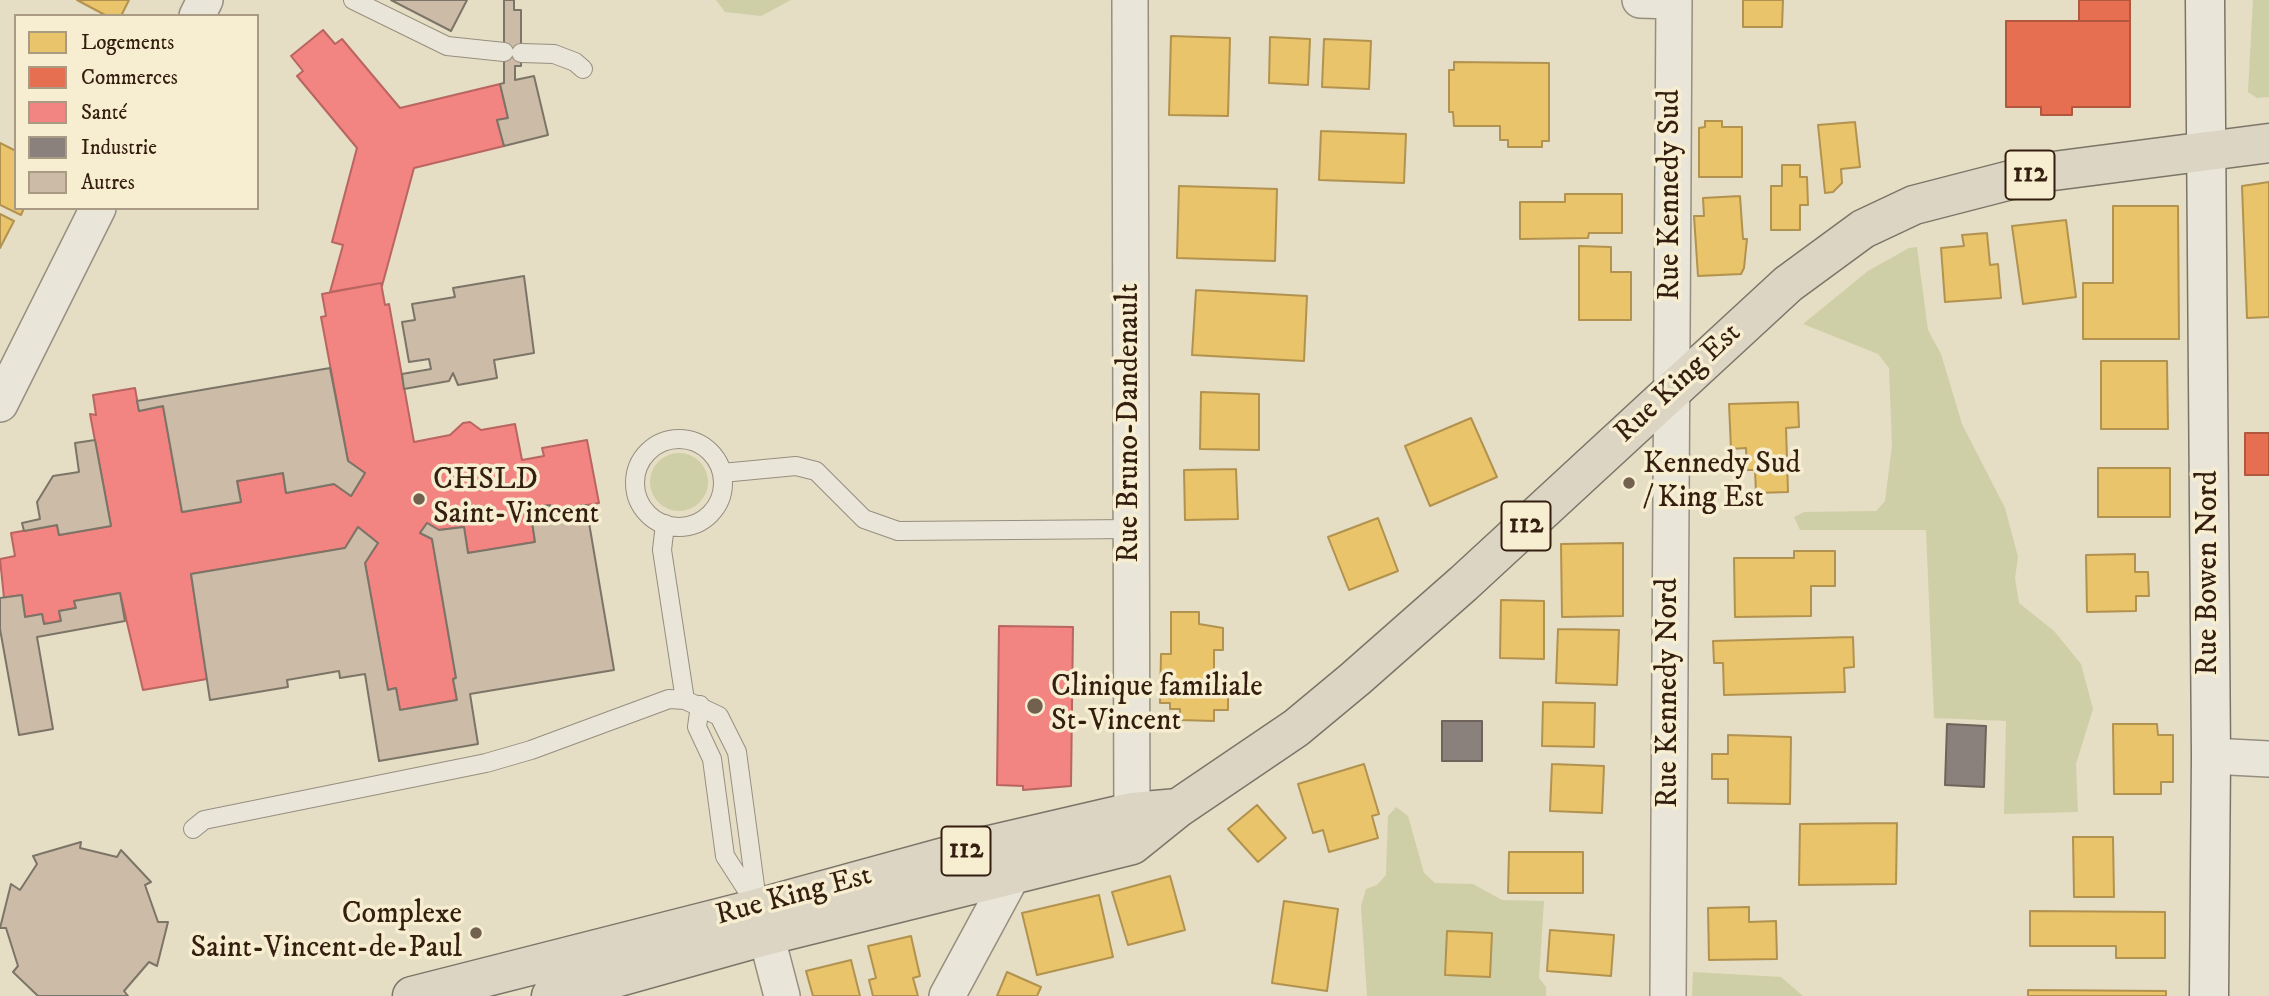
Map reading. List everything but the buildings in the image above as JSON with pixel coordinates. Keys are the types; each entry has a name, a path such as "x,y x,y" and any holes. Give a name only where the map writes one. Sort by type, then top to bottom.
{"main road":[{"name":"Rue King Est","path":"412,996 762,922 1013,874 1132,829 1178,807 1268,749 1355,679 1464,583 1788,284 1863,229 1892,214 1973,188 2038,173 2269,143"},
{"name":"Rue King Est","path":"551,996 977,848 1132,829"}],"street":[{"name":"Rue Bruno-Dandenault","path":"1130,0 1132,829"},
{"name":"Rue Kennedy Sud","path":"1662,0 1671,391"},
{"name":"Rue Bowen Nord","path":"2205,0 2211,756 2209,996"},
{"path":"0,404 97,210"},
{"name":"Rue Kennedy Nord","path":"1668,996 1671,391"},
{"path":"2211,756 2269,759"},
{"path":"947,996 1013,874"},
{"path":"762,922 782,996"}],"lane":[{"path":"353,0 447,46 554,54 575,62 583,69"},
{"path":"676,439 694,442 715,457 722,473 722,494 712,512 686,526 665,524 642,506 635,487 638,467 649,451 676,439"},
{"path":"722,473 796,466 816,471 864,519 898,531 1132,529"},
{"path":"665,524 662,550 697,727 712,759 725,856 762,922"},
{"path":"193,829 204,820 486,762 531,750 670,698 692,702 719,716 737,752 762,922"}],"green space":[{"path":"716,0 791,0 761,16 725,12"},
{"path":"2253,0 2269,0 2269,97 2257,98 2248,92"},
{"path":"1917,247 1928,330 1941,354 1962,424 2005,508 2018,557 2015,578 2019,603 2054,631 2081,664 2093,709 2076,764 2078,812 2004,814 2006,721 1934,718 1926,530 1800,530 1794,517 1804,512 1876,511 1885,501 1892,446 1889,368 1878,354 1803,324 1868,271 1909,248"},
{"path":"679,453 695,458 703,466 708,482 703,498 695,506 679,511 663,506 655,498 650,482 655,466 663,458"},
{"path":"1396,807 1408,816 1424,873 1435,883 1473,884 1502,900 1544,901 1539,978 1546,987 1546,996 1367,996 1361,906 1366,889 1377,885 1386,875 1388,816"},
{"path":"1693,972 1781,977 1803,996 1692,996"}],"place":[{"name":"Kennedy Sud / King Est","path":"1629,483"},
{"name":"CHSLD Saint-Vincent","path":"419,499"},
{"name":"Clinique familiale St-Vincent","path":"1035,706"},
{"name":"Complexe Saint-Vincent-de-Paul","path":"476,933"}]}
